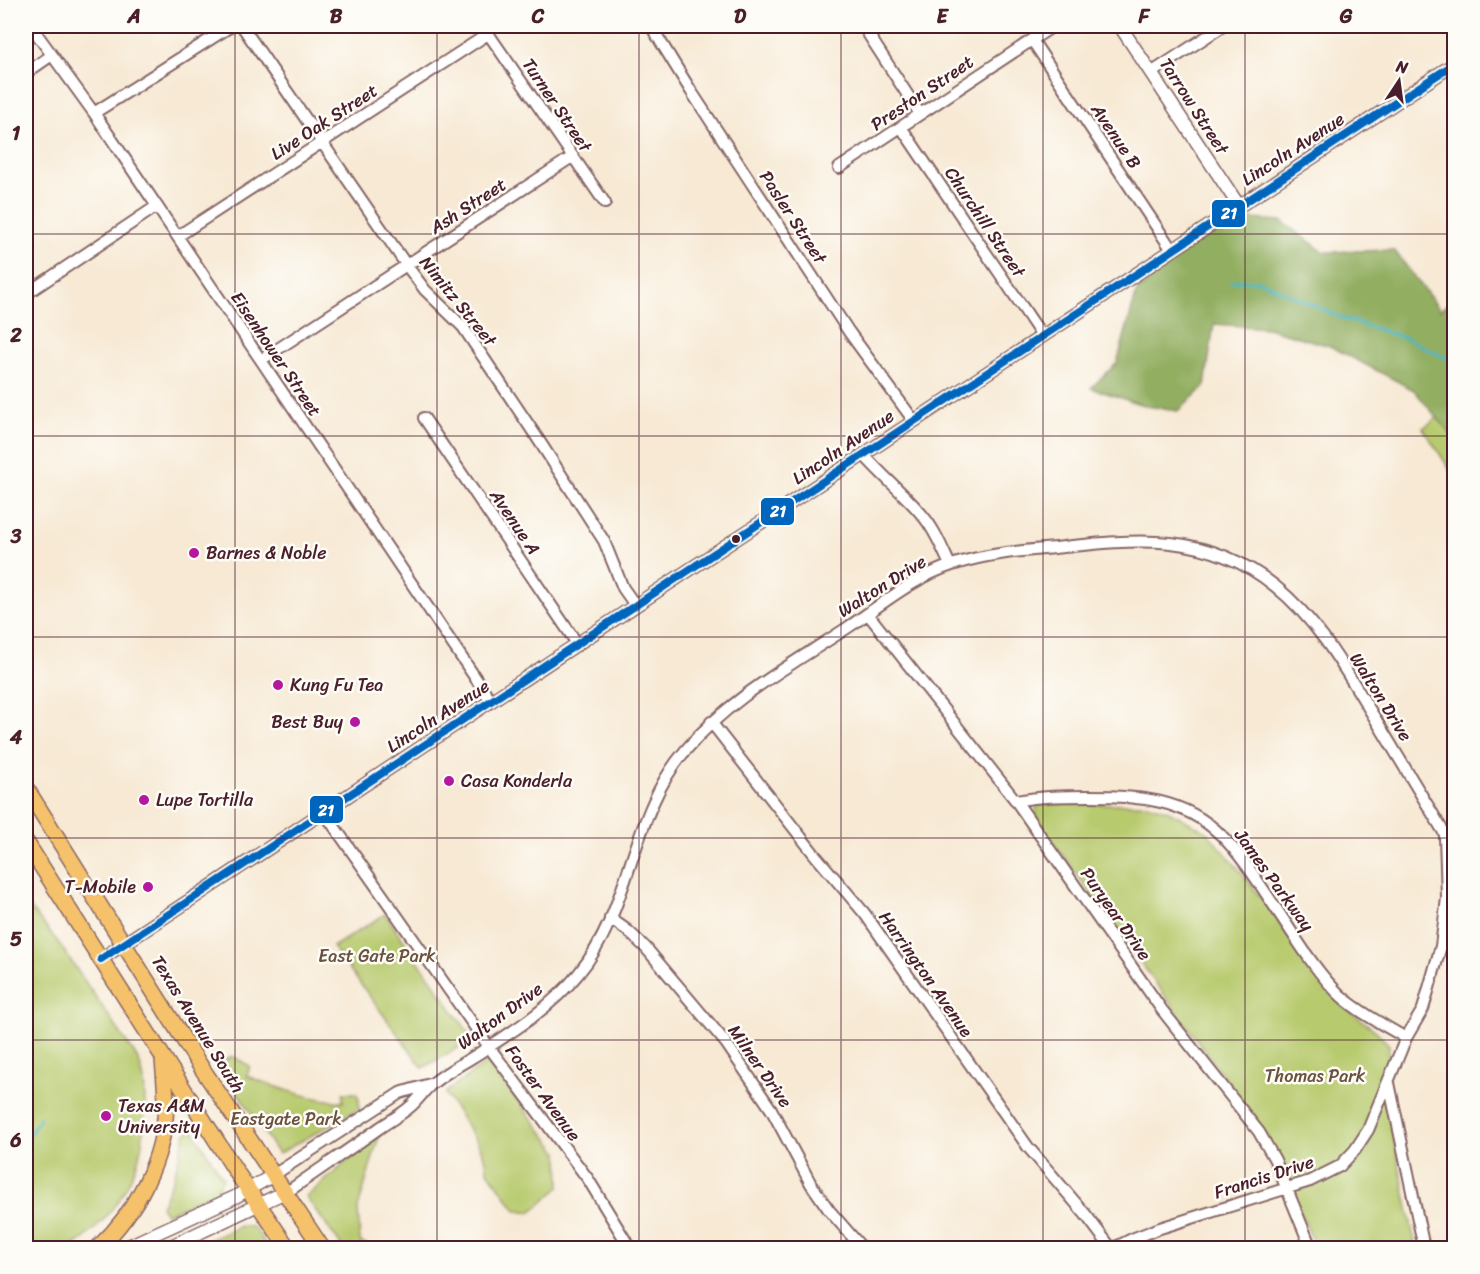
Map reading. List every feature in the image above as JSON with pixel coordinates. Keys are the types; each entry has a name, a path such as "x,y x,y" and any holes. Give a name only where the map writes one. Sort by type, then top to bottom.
{"main road":[{"name":"Texas Avenue South","path":"26,788 199,1064 283,1193 322,1248"},
{"path":"26,842 288,1248"},
{"path":"98,1248 121,1224 137,1201 157,1157 166,1108 163,1056"}],"street":[{"name":"Eisenhower Street","path":"31,26 178,236 492,702"},
{"path":"94,114 231,26"},
{"name":"Nimitz Street","path":"242,26 407,266 425,290 463,327 604,541 623,588 635,605"},
{"name":"Pasler Street","path":"651,26 849,332 914,421"},
{"path":"863,26 920,114"},
{"name":"Preston Street","path":"839,168 1053,26"},
{"name":"Tarrow Street","path":"1120,26 1239,206"},
{"path":"1151,73 1223,26"},
{"name":"Live Oak Street","path":"178,236 322,144 485,29"},
{"name":"Turner Street","path":"485,29 605,203"},
{"name":"Avenue B","path":"1032,40 1172,250"},
{"path":"26,73 52,54"},
{"name":"Lincoln Avenue","path":"101,959 1455,64"},
{"name":"Churchill Street","path":"901,126 1042,336"},
{"name":"Ash Street","path":"261,360 572,157"},
{"path":"26,294 157,206"},
{"name":"Avenue A","path":"424,418 578,645"},
{"path":"864,455 923,516 935,534 950,565"},
{"name":"Walton Drive","path":"272,1176 400,1093 430,1084 489,1047 544,1008 564,990 594,952 610,918 648,812 659,788 671,768 711,722 742,697 920,579 950,565 994,554 1108,542 1149,541 1182,543 1220,553 1235,560 1276,586 1317,630 1342,664 1455,849"},
{"name":"Puryear Drive","path":"868,614 1016,801 1162,1010 1259,1132 1275,1160 1311,1248"},
{"name":"Harrington Avenue","path":"711,722 815,855 865,914 1028,1147 1112,1248"},
{"name":"James Parkway","path":"1016,801 1040,796 1125,795 1155,799 1202,820 1220,834 1240,858 1317,969 1341,995 1357,1008 1406,1038"},
{"name":"Foster Avenue","path":"324,812 489,1047 588,1179 630,1248"},
{"path":"1444,833 1447,898"},
{"name":"Francis Drive","path":"1112,1248 1160,1228 1287,1189 1332,1171 1347,1159 1368,1130 1406,1038 1423,1009 1441,946 1447,898 1455,887"},
{"name":"Milner Drive","path":"610,918 646,948 726,1043 771,1109 811,1184 829,1210 862,1248"},
{"path":"1389,1083 1424,1248"},
{"name":"Walton Drive","path":"283,1193 413,1105 430,1084"},
{"path":"124,1248 249,1190 272,1176"},
{"path":"167,1248 283,1193"}],"green space":[{"path":"1237,218 1281,221 1324,252 1394,250 1440,310 1454,299 1454,438 1414,390 1330,346 1267,328 1214,324 1205,386 1178,411 1146,406 1091,388 1117,363 1137,291 1182,252"},
{"path":"1454,407 1454,476 1423,428"},
{"name":"Thomas Park","path":"1041,804 1147,804 1169,811 1207,832 1242,873 1343,1006 1376,1031 1389,1045 1387,1105 1416,1248 1316,1248 1267,1136 1037,820 1036,808"},
{"name":"Texas A&M University","path":"26,903 58,942 134,1053 144,1079 143,1138 133,1174 126,1189 107,1216 84,1239 71,1248 26,1248"},
{"name":"East Gate Park","path":"385,914 473,1039 423,1068 333,947"},
{"name":"Eastgate Park","path":"232,1056 250,1066 247,1076 270,1085 343,1102 343,1093 356,1093 359,1099 359,1109 278,1154 219,1064"},
{"path":"487,1062 559,1153 560,1187 531,1212 516,1210 487,1170 486,1161 478,1143 445,1093"},
{"path":"192,1129 223,1178 216,1192 166,1214 161,1207 174,1176 185,1134"},
{"name":"Eastgate Park","path":"380,1133 358,1208 360,1242 376,1248 343,1248 306,1197"},
{"path":"240,1226 253,1227 269,1248 192,1248"}],"waterway":[{"path":"1231,281 1260,281 1342,318 1408,339 1454,362"},
{"path":"26,1140 40,1118"}],"transit line":[{"name":"21","path":"101,959 1454,64"}],"place":[{"name":"Barnes & Noble","path":"194,553"},
{"name":"Kung Fu Tea","path":"278,685"},
{"name":"Best Buy","path":"355,722"},
{"name":"Casa Konderla","path":"449,781"},
{"name":"Lupe Tortilla","path":"144,800"},
{"name":"T-Mobile","path":"148,887"},
{"name":"Texas A&M University","path":"106,1116"}]}
